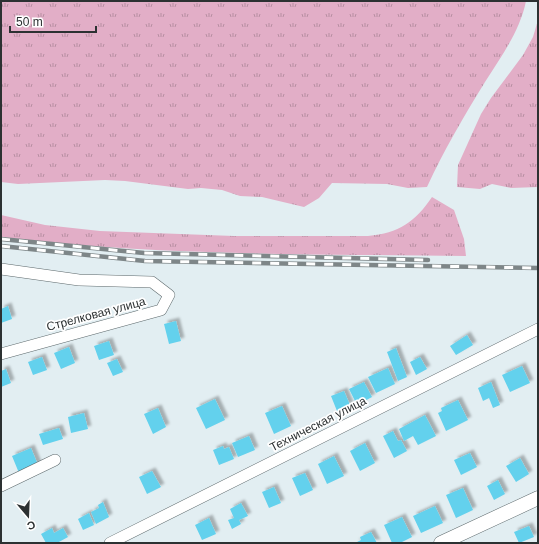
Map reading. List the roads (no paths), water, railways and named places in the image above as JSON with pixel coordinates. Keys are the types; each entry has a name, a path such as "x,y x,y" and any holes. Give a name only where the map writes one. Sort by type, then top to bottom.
{"street":[{"name":"Стрелковая улица","path":"1,269 79,280 152,282 168,295 161,310 1,354"},
{"name":"Техническая улица","path":"110,543 538,329"},
{"path":"1,486 55,460"},
{"path":"441,543 538,498"}],"railway":[{"path":"1,239 144,253 428,260"},
{"path":"1,246 145,261 538,268"}]}
